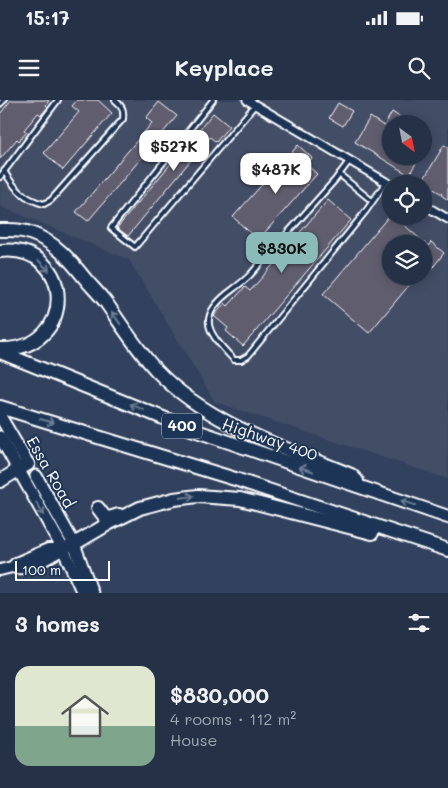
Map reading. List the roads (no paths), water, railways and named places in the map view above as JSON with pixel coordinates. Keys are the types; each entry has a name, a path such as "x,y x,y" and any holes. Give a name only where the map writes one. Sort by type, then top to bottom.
{"highway":[{"path":"0,230 28,232 44,238 62,251 107,304 157,371 192,401 216,416 256,436 351,475 368,490"},
{"path":"0,251 11,250 28,253 40,261 54,277 58,302 54,318 44,334 22,347 0,350"},
{"name":"Highway 400","path":"0,350 188,428 448,517"},
{"name":"400","path":"0,407 235,478 447,550"},
{"path":"0,481 23,467"},
{"path":"98,508 104,516 109,518 130,509 174,499 198,496 240,499 447,550"},
{"path":"68,546 140,508"}],"main road":[{"name":"Essa Road","path":"0,416 23,467 68,546 82,593"},
{"name":"Essa Road","path":"0,437 23,467"},
{"name":"Essa Road","path":"36,476 92,593"}],"street":[{"path":"247,100 382,180"},
{"path":"432,210 448,219"},
{"name":"Essa Road","path":"23,467 36,476"},
{"path":"0,570 12,567 16,563 48,549 68,546"}],"lane":[{"path":"0,104 4,100"},
{"path":"0,177 58,100"},
{"path":"4,171 20,193 44,204 51,200 123,118 122,106 115,100"},
{"path":"213,100 111,228 135,247 256,104"},
{"path":"350,160 340,174 250,275 228,293 210,314 208,320 209,328 214,338 234,360 241,360 248,356 382,191"},
{"path":"340,174 372,201"}]}
